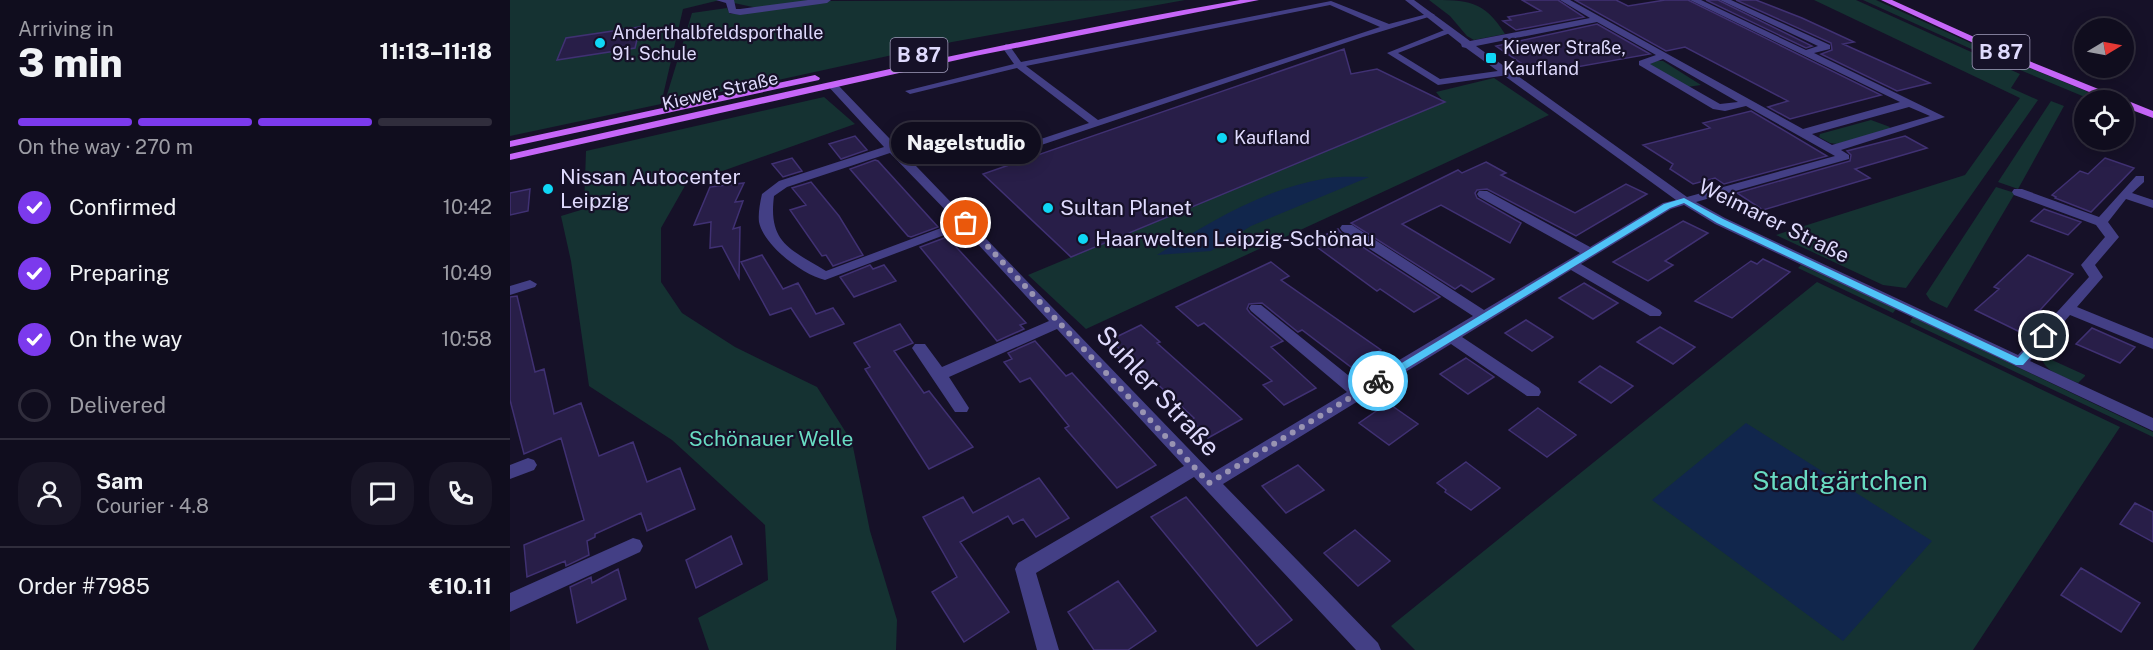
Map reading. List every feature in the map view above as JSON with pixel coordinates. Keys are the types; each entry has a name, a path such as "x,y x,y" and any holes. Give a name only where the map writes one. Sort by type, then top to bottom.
{"main road":[{"name":"Kiewer Straße","path":"510,144 981,42 1207,0"},
{"name":"Kiewer Straße","path":"510,157 1104,26 1255,0"},
{"name":"B 87","path":"1885,0 2093,90"},
{"path":"2134,107 2153,114"}],"street":[{"path":"720,0 730,1 732,11 740,12 827,0"},
{"name":"Weimarer Straße","path":"1409,0 1431,15 1465,45 1684,200 1720,221 2153,425"},
{"path":"1209,483 1667,206 1845,157 1564,0"},
{"path":"1724,0 1827,47 1804,53"},
{"path":"1699,1 1940,117 1831,149"},
{"path":"1465,45 1598,19"},
{"path":"1748,26 1770,21"},
{"path":"1664,56 1642,63 1717,107 1725,108 1747,103"},
{"name":"Suhler Straße","path":"832,85 966,223 1209,483 1370,650"},
{"path":"1689,91 1715,85"},
{"path":"1802,133 1910,103"},
{"path":"1872,114 1902,129"},
{"path":"894,148 783,184 768,194 766,223 773,237 784,250 825,276 966,223"},
{"path":"2101,222 2140,179"},
{"path":"2018,192 2101,222 2112,237 2088,265 2096,277 2019,363"},
{"path":"1483,194 1589,252"},
{"path":"2124,194 2153,204"},
{"path":"1347,228 1485,317"},
{"path":"1570,264 1655,313"},
{"path":"510,291 530,284"},
{"path":"1256,308 1359,393"},
{"path":"2069,309 2153,344"},
{"path":"939,375 1059,322"},
{"path":"1451,338 1533,392"},
{"path":"920,348 961,408"},
{"path":"510,472 528,465"},
{"path":"1048,650 1025,569 1195,468"},
{"path":"510,603 633,546"}],"lane":[{"path":"910,91 1019,66 1331,3 1388,27"},
{"path":"988,160 1388,27 1431,15"},
{"path":"1447,31 1391,53 1438,82 1505,73"},
{"path":"1006,47 1019,66 1097,124"}],"green space":[{"path":"510,0 720,0 683,9 661,104 510,136"},
{"path":"720,0 1185,0 952,42 728,91 666,98 692,13 727,8 730,14 762,9"},
{"path":"1429,0 1464,2 1482,8 1490,14 1505,34 1474,40 1467,36 1450,16"},
{"path":"1814,0 1856,0 2020,74 2011,88 2038,100 1906,288 1883,285 1776,235 1965,175 2020,98"},
{"path":"1863,0 1876,0 1988,51 2084,90 2074,90 2074,92"},
{"path":"1663,61 1701,85 1687,87 1649,64"},
{"path":"1494,78 1549,115 1086,329 1028,275 1444,102 1436,92"},
{"name":"Schönauer Welle","path":"824,97 855,124 686,184 661,228 661,282 682,313 735,347 817,387 852,442 870,531 897,620 896,650 709,650 698,618 768,580 765,525 672,440 589,386 571,261 561,216 584,209 586,151"},
{"path":"2051,101 2064,106 2018,189 1998,182"},
{"path":"1871,120 1890,127 1837,144 1819,137 1820,134"},
{"path":"1996,187 2015,193 1947,308 1930,300 1926,294"},
{"path":"1801,265 1896,309 1893,313 1798,268"},
{"name":"Stadtgärtchen","path":"1817,282 2120,427 1973,650 1415,650 1391,626"},
{"path":"1913,317 2153,432 2153,437 1910,322"},
{"path":"2041,355 2085,376 2078,383 2060,376 2046,366"}],"water":[{"path":"1369,177 1251,226 1211,251 1157,255 1216,220 1279,191 1329,178"},
{"path":"1746,423 1932,541 1843,641 1652,500"}],"building":[{"path":"1522,0 1558,0 1584,17 1516,30 1503,21 1511,20 1508,17 1541,11"},
{"path":"1575,0 1616,0 1628,6 1665,0 1688,0 1881,95 1790,119 1768,107 1788,101 1685,47 1666,51"},
{"path":"1706,0 1718,0 1812,46 1806,48"},
{"path":"1736,0 1756,0 1802,18 1854,42 1843,44 1930,83 1897,91 1821,54 1832,50 1831,43"},
{"path":"1597,24 1650,54 1537,74 1496,46"},
{"name":"Anderthalbfeldsporthalle 91. Schule","path":"640,27 635,48 557,60 566,38"},
{"name":"Kaufland","path":"1344,49 1351,74 1377,69 1445,102 1071,257 983,174"},
{"path":"1751,111 1827,156 1724,184 1715,178 1693,184 1670,169 1673,164 1643,145 1710,128 1703,123"},
{"path":"855,136 867,150 841,159 829,144"},
{"path":"1905,136 1927,148 1855,169 1870,178 1763,210 1737,193 1850,161 1851,155 1847,151"},
{"path":"792,158 802,171 783,177 772,164"},
{"path":"2105,158 2134,168 2091,212 2052,195 2080,171 2088,174"},
{"path":"875,160 938,227 911,237 908,236 850,169"},
{"path":"1486,162 1506,173 1501,175 1575,213 1626,184 1647,194 1576,236 1487,189 1477,190 1475,193 1477,198 1521,223 1510,243 1441,205 1402,224 1494,279 1472,292 1461,285 1455,289 1351,223 1458,170 1462,173"},
{"path":"811,182 839,216 863,255 833,266 826,255 822,256 790,210 806,205 792,188"},
{"path":"744,183 735,202 743,201 733,229 740,227 739,278 722,246 710,248 711,222 694,225 710,187"},
{"path":"530,189 528,211 510,215 510,193"},
{"path":"2044,209 2081,222 2068,235 2031,221"},
{"path":"1683,221 1708,233 1665,261 1673,265 1648,281 1613,262"},
{"path":"1338,229 1440,297 1414,312 1380,289 1377,291 1310,242"},
{"path":"947,237 1026,323 1020,325 1024,329 997,341 920,247"},
{"path":"762,255 783,289 798,283 816,314 833,308 844,324 810,337 791,308 770,315 741,262"},
{"path":"2028,255 2073,274 2020,332 1975,310 1999,289 1994,287"},
{"path":"1763,259 1790,272 1732,318 1695,301 1751,261 1757,264"},
{"path":"1271,262 1289,276 1281,280 1381,350 1351,367 1302,330 1298,332 1262,303 1249,304 1247,309 1250,313 1283,341 1271,347 1316,388 1284,405 1263,385 1272,381 1204,323 1198,326 1176,307"},
{"path":"870,265 873,269 884,265 896,281 854,297 840,277"},
{"path":"1584,283 1618,303 1593,319 1559,298"},
{"path":"517,296 535,372 544,369 554,414 581,403 599,456 633,442 647,482 680,468 695,509 647,531 641,513 595,534 595,537 587,541 589,555 566,566 565,561 527,577 524,545 584,520 561,438 524,454 510,400 510,297"},
{"path":"1526,320 1553,337 1532,351 1505,333"},
{"path":"900,324 913,343 894,351 924,393 929,391 973,447 929,469 865,369 870,367 854,343"},
{"path":"1141,325 1160,342 1157,343 1242,419 1208,438 1192,420 1194,418 1110,340"},
{"path":"1660,327 1695,347 1673,364 1637,342"},
{"path":"2092,328 2135,347 2120,363 2076,344"},
{"path":"1035,341 1066,376 1072,373 1156,465 1117,488 1065,428 1069,426 1030,378 1020,382 1004,362 1012,359 1008,353"},
{"path":"1466,358 1494,377 1468,394 1440,374"},
{"path":"1600,366 1633,386 1611,403 1579,382"},
{"path":"1388,403 1418,424 1389,445 1359,423"},
{"path":"1538,408 1576,435 1547,457 1509,430"},
{"path":"1466,462 1500,488 1471,510 1445,492 1446,490 1437,483"},
{"path":"1298,465 1324,490 1286,513 1262,486"},
{"path":"1039,478 1069,518 1036,537 1023,519 1013,524 1008,516 960,542 1009,612 964,642 932,592 957,577 923,517 963,497 973,513"},
{"path":"1186,497 1292,620 1257,646 1151,517"},
{"path":"2135,503 2153,512 2153,542 2120,524"},
{"path":"1355,530 1390,561 1358,586 1324,553"},
{"path":"731,536 742,564 696,588 686,560"},
{"path":"2081,568 2140,603 2121,632 2061,595"},
{"path":"618,569 626,599 577,623 570,587 591,577 592,583"},
{"path":"1118,581 1156,631 1128,650 1094,650 1068,612"}],"way so far":[{"path":"966,223 1123,388 1209,483 1378,381"}],"place":[{"name":"Anderthalbfeldsporthalle 91. Schule","path":"600,43"},
{"name":"Kiewer Straße, Kaufland","path":"1491,58"},
{"name":"Kaufland","path":"1222,138"},
{"name":"Nissan Autocenter Leipzig","path":"548,189"},
{"name":"Sultan Planet","path":"1048,208"},
{"name":"Nagelstudio","path":"966,223"},
{"name":"Haarwelten Leipzig-Schönau","path":"1083,239"}],"route":[{"path":"1378,381 1667,206 1684,200 1720,221 2019,363 2044,336"}]}
